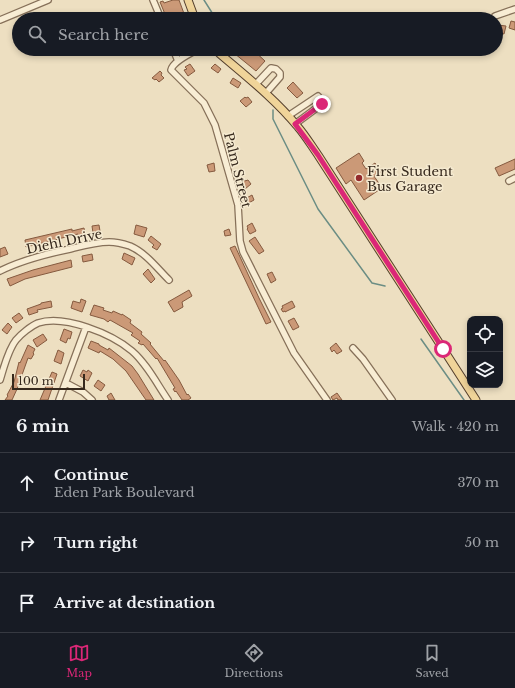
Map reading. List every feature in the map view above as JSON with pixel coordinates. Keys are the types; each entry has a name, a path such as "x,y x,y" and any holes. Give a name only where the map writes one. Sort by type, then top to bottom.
{"main road":[{"path":"188,0 192,12"},
{"path":"222,56 266,93 295,124 318,155 476,400"}],"street":[{"path":"19,12 48,0"},
{"path":"153,0 158,12"},
{"path":"503,13 515,9"},
{"path":"0,20 12,15"},
{"path":"176,56 178,61 186,56"},
{"name":"Palm Street","path":"178,61 172,66 172,72 204,103 215,125 238,205 240,240 246,258 294,353 327,400"},
{"path":"256,84 271,68 276,69 280,73 280,77 266,93"},
{"path":"288,116 318,96 323,102 322,104 295,124"},
{"path":"509,181 515,178"},
{"name":"Diehl Drive","path":"0,271 15,263 35,257 87,245 109,242 129,246 143,253 169,280"},
{"path":"0,380 12,346 17,340 37,323 55,320 71,322 86,327 115,339 132,351 143,363 168,400"},
{"path":"59,400 86,327"},
{"path":"353,348 363,359 392,400"},
{"path":"66,383 83,392 92,400"}],"building":[{"path":"179,0 183,12 164,12 160,2 163,1 164,3"},
{"path":"511,21 515,22 515,30 509,28"},
{"path":"503,26 506,26 503,34"},
{"path":"238,56 260,56 265,61 256,71"},
{"path":"190,64 195,71 188,76 184,70 187,69 185,67"},
{"path":"215,64 221,69 218,73 211,68"},
{"path":"160,71 164,78 159,82 152,78"},
{"path":"233,78 241,83 238,88 230,83"},
{"path":"293,82 303,93 297,98 287,88"},
{"path":"245,97 248,97 252,102 246,107 240,101"},
{"name":"First Student Bus Garage","path":"359,153 364,161 362,163 366,169 375,163 381,172 374,176 382,188 364,200 351,180 346,184 336,168"},
{"path":"515,159 515,169 499,176 495,168"},
{"path":"214,163 215,171 209,172 207,165"},
{"path":"248,180 251,184 245,189 241,182"},
{"path":"252,195 254,200 245,205 243,200"},
{"path":"252,223 256,231 250,234 247,226"},
{"path":"99,225 100,231 93,233 92,226"},
{"path":"136,225 147,228 144,237 134,234"},
{"path":"84,228 85,234 78,236 78,234 26,247 25,240 72,229 72,231"},
{"path":"229,229 231,235 225,236 224,231"},
{"path":"151,236 161,244 157,250 152,247 154,245 148,240"},
{"path":"255,237 264,251 259,254 249,241"},
{"path":"235,246 271,322 266,324 230,248"},
{"path":"5,247 8,254 0,257 0,249"},
{"path":"124,253 135,258 132,265 122,259"},
{"path":"92,254 93,260 83,262 82,256"},
{"path":"71,260 72,267 25,279 10,286 7,279 33,270"},
{"path":"148,269 155,279 151,283 143,274"},
{"path":"272,272 276,280 271,283 267,274"},
{"path":"189,290 192,296 182,302 183,307 174,312 168,302"},
{"path":"81,299 86,301 82,312 71,308 73,301 80,303"},
{"path":"51,301 52,307 37,310 38,312 29,315 27,309 41,303"},
{"path":"292,301 295,307 283,312 281,309 283,308 282,306"},
{"path":"94,305 104,308 103,310 112,313 113,311 122,314 131,320 130,323 142,332 141,334 151,343 150,344 164,361 165,360 179,380 187,395 188,394 191,398 188,400 182,400 173,389 175,388 157,358 156,359 143,344 138,343 140,341 131,335 133,333 110,320 108,322 104,319 90,315"},
{"path":"19,313 23,318 16,323 12,318"},
{"path":"294,318 299,327 293,330 288,321"},
{"path":"8,323 12,327 7,334 2,330"},
{"path":"64,329 72,332 70,339 68,338 66,343 60,340"},
{"path":"43,334 47,340 37,347 33,340"},
{"path":"91,341 108,350 109,348 132,366 154,400 146,400 126,371 113,359 100,351 99,353 88,348"},
{"path":"336,343 342,351 337,354 334,350 332,352 330,348"},
{"path":"28,345 35,349 34,354 31,359 28,358 12,400 5,400 14,382 19,362 20,363"},
{"path":"58,350 64,353 61,364 54,361"},
{"path":"83,370 87,372 88,370 92,373 88,381 80,376"},
{"path":"52,372 57,374 48,400 40,400"},
{"path":"98,380 105,385 101,391 94,386"},
{"path":"111,393 115,400 109,400 107,396"},
{"path":"337,393 342,400 338,400 337,398 333,400 331,397"}],"waterway":[{"path":"204,0 212,12"},
{"path":"273,110 273,119 318,209 372,283 385,286"},
{"path":"421,339 464,400"}],"place":[{"name":"First Student Bus Garage","path":"359,178"}],"route":[{"path":"322,104 295,124 318,155 443,349"}]}
